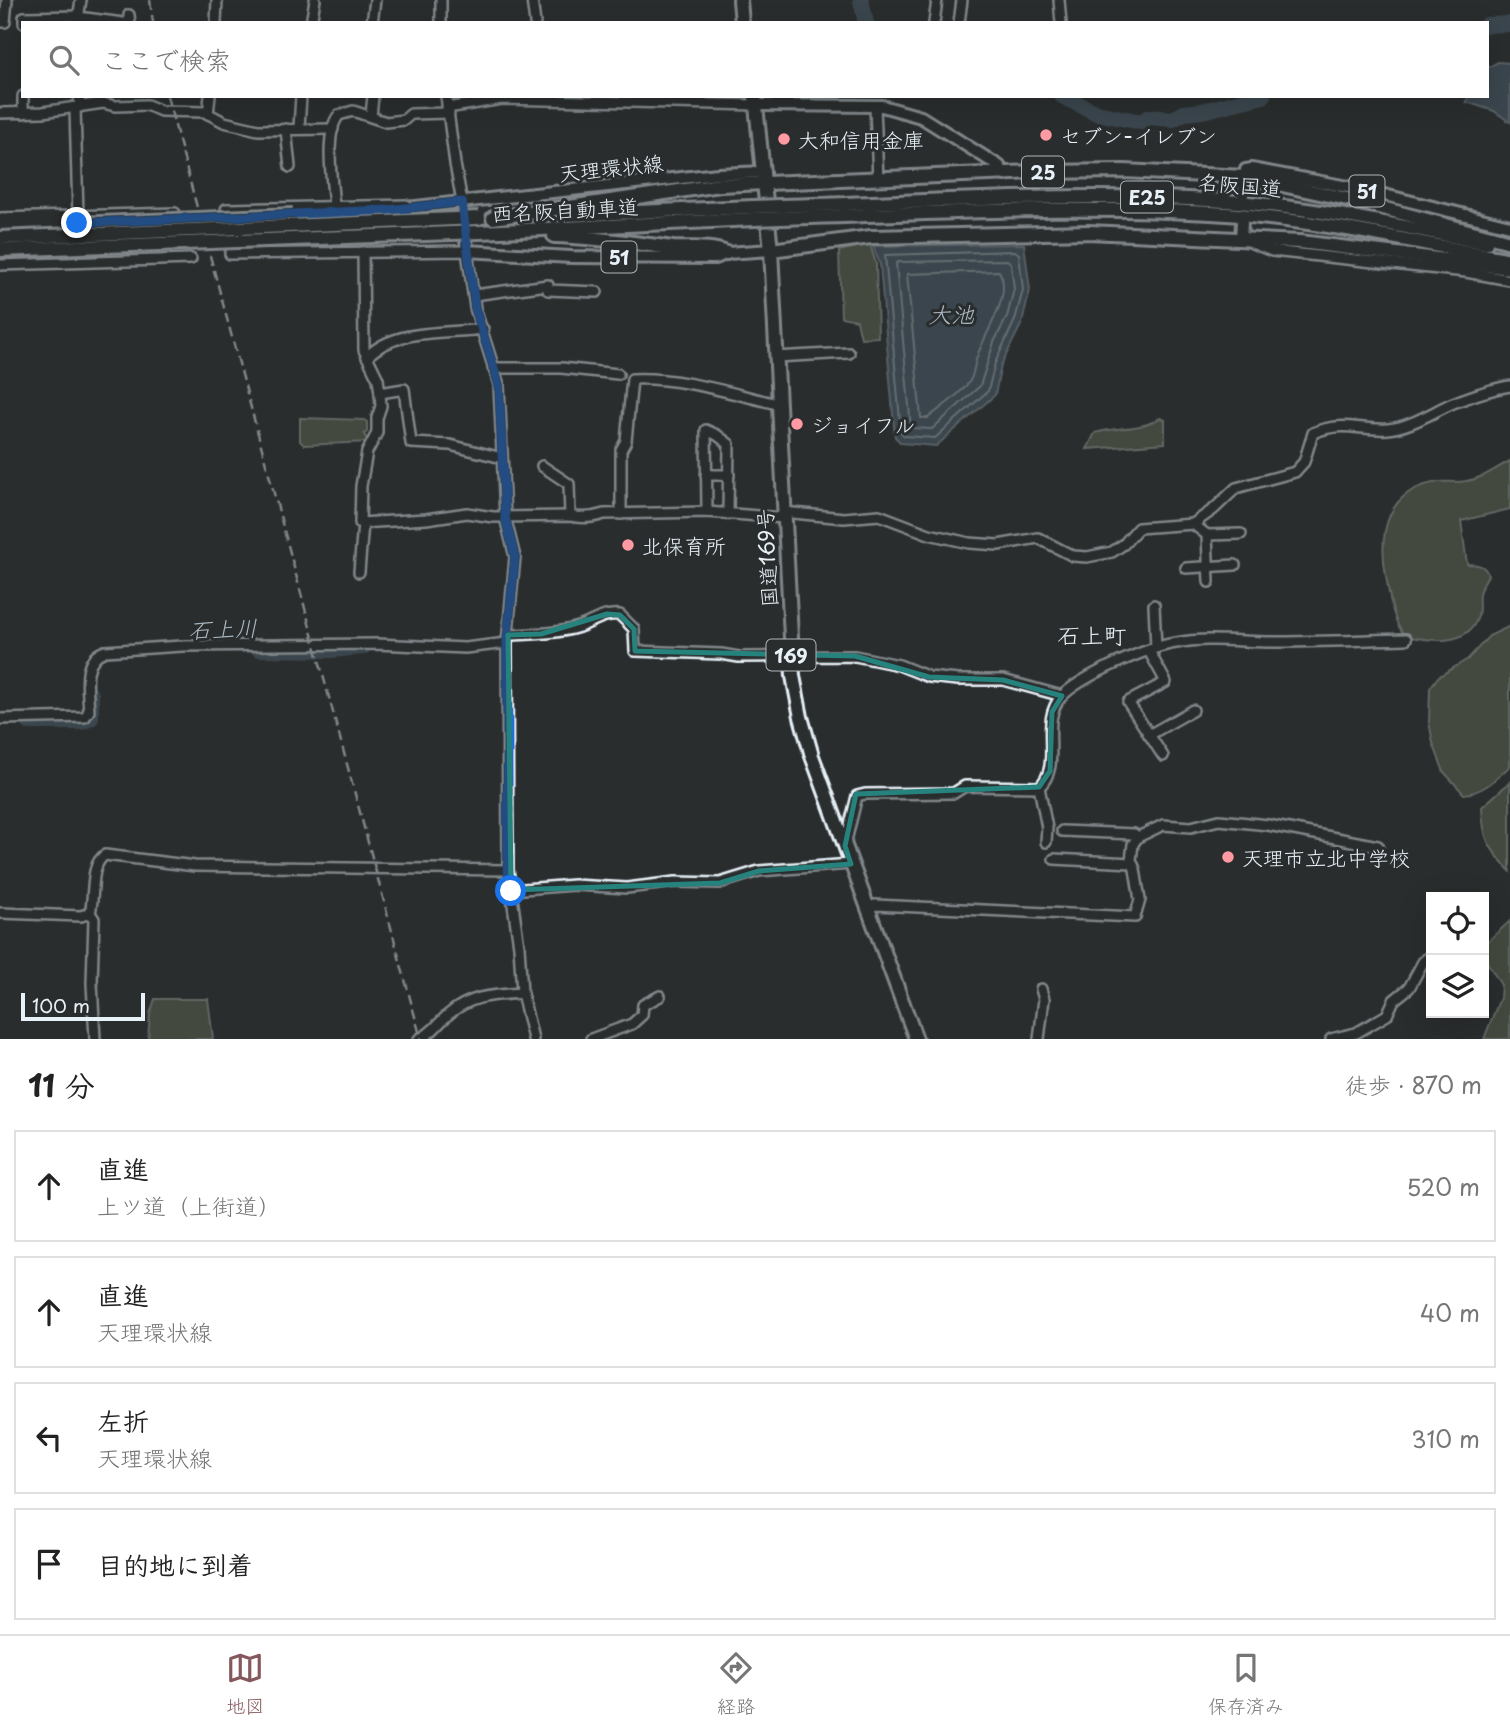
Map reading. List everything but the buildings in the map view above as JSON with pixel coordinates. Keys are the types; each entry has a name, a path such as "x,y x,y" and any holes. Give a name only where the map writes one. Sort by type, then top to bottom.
{"highway":[{"path":"740,0 742,21"},
{"name":"国道169号","path":"756,101 771,250 791,657 801,717 851,864 916,1039"},
{"name":"25","path":"765,178 842,182 1035,172 1124,172 1245,177"},
{"path":"1245,177 1352,200 1510,242"},
{"path":"493,218 765,178"},
{"name":"名阪国道","path":"753,213 1072,197 1192,199 1277,206 1510,247"},
{"name":"名阪国道","path":"780,212 1191,212 1267,218 1330,227 1510,260"},
{"name":"西名阪自動車道","path":"0,238 483,227 493,218 753,213"},
{"name":"西名阪自動車道","path":"0,250 753,213"},
{"path":"483,227 512,236 586,237 677,248 717,249 727,253"},
{"path":"771,250 871,237 1089,232 1241,238 1350,247 1510,268"}],"main road":[{"path":"756,101 875,106 921,117 999,166 1005,175"},
{"name":"51","path":"1245,177 1246,170 1265,171 1364,190 1510,226"},
{"name":"天理環状線","path":"0,226 78,219 293,214 425,206 718,174 765,178"},
{"path":"1243,195 1245,177"},
{"path":"462,202 467,251"},
{"path":"1241,238 1242,223"},
{"name":"51","path":"467,251 585,257 716,258 727,253 771,250"}],"street":[{"path":"0,22 5,22 7,0"},
{"path":"78,19 81,0"},
{"path":"216,21 217,0"},
{"path":"311,21 315,0"},
{"path":"372,21 375,0"},
{"path":"441,0 442,21"},
{"path":"532,0 535,21"},
{"path":"934,21 937,0"},
{"path":"959,21 962,0"},
{"path":"1059,0 1061,21"},
{"path":"24,21 24,17 127,20"},
{"path":"23,98 23,113"},
{"path":"78,219 79,98"},
{"path":"208,114 209,98"},
{"path":"299,128 301,98"},
{"path":"371,116 373,98"},
{"path":"446,98 454,164 462,202"},
{"path":"334,205 330,159 333,129 335,120 345,112 371,116 386,122 404,120 411,114 448,111 502,99 756,101"},
{"path":"0,113 77,108 103,103 115,106 147,105 161,111 208,114 224,122 258,130 333,129"},
{"path":"875,106 878,180"},
{"path":"286,128 290,167"},
{"path":"226,209 394,204 425,206"},
{"path":"0,218 78,219 175,213"},
{"path":"1241,238 1272,251 1465,272 1510,280"},
{"path":"230,254 467,251 474,295 499,385 505,517 515,557 508,639 508,870 519,946 522,993 533,1039"},
{"path":"359,572 363,523 360,522 361,486 367,452 377,433 377,418 381,406 378,379 364,350 363,252"},
{"path":"0,265 191,259"},
{"path":"474,295 548,285 548,290 597,292"},
{"path":"367,357 377,346 399,338 483,329"},
{"path":"775,357 849,353"},
{"path":"493,368 561,368 618,373"},
{"path":"621,514 621,450 626,441 632,379 655,378 679,382 778,404"},
{"path":"363,523 467,513 505,517 591,518 604,514 707,512 844,518 879,515 929,534 969,543 998,545 1038,538 1073,556 1087,557 1112,552 1124,544 1138,528 1193,524 1236,488 1295,472 1304,462 1313,433 1320,430 1339,425 1387,429 1403,426 1452,403 1510,386"},
{"path":"380,393 404,389 411,443 450,446 502,458"},
{"path":"707,512 706,430 730,444 728,514"},
{"path":"542,466 569,484 570,516"},
{"path":"706,475 729,475"},
{"path":"1193,524 1207,536 1241,534"},
{"path":"1207,536 1209,582"},
{"path":"1186,568 1235,565"},
{"path":"1154,605 1153,649 1166,682 1128,702 1163,756"},
{"path":"0,719 85,717 89,710 89,666 95,656 105,651 182,646 376,644 465,648 578,627 607,614 620,615 629,622 634,629 635,651 739,657 855,656 899,665 929,677 1003,680 1062,696"},
{"path":"845,846 857,796 954,793 965,786 1039,787 1045,782 1049,771 1052,712 1062,696 1091,676 1153,649 1193,641 1406,639"},
{"path":"1149,735 1193,710"},
{"path":"1039,787 1047,828 1046,842"},
{"path":"868,908 875,905 1135,917 1140,900 1131,852 1138,837 1163,825 1191,827 1219,820 1268,825 1378,846"},
{"path":"1062,831 1134,834 1138,837"},
{"path":"95,1039 92,982 94,919 90,914 96,866 99,859 105,855 195,866 508,870"},
{"path":"1054,859 1132,863"},
{"path":"511,891 574,885 626,888 675,883 720,883 759,871 851,864"},
{"path":"0,913 90,914"},
{"path":"1331,1039 1356,1033 1387,1015 1394,1000 1409,988 1426,959"},
{"path":"1039,1039 1044,999 1041,989"},
{"path":"419,1039 434,1030 450,1013 467,1001 522,993"},
{"path":"591,1039 632,1024 642,1015 643,1005 660,996"}],"highlighted area":[{"path":"607,614 620,615 634,629 635,651 855,656 929,677 1003,680 1062,696 1052,712 1050,771 1039,787 856,794 845,846 851,864 759,871 720,883 511,890 508,635 541,634"}],"green space":[{"path":"870,244 876,264 878,337 861,338 857,320 841,317 839,251"},
{"path":"300,418 364,420 367,422 367,432 364,434 368,442 304,445 300,441"},
{"path":"1160,418 1165,420 1165,443 1087,449 1095,433 1136,427"},
{"path":"1510,461 1510,509 1461,521 1467,564 1483,567 1488,575 1480,592 1479,613 1473,626 1466,633 1448,640 1406,636 1398,624 1390,600 1384,560 1386,529 1397,503 1421,486 1472,480"},
{"path":"1510,626 1510,766 1484,788 1464,794 1444,772 1433,743 1429,722 1430,688 1438,677 1468,659 1489,636"},
{"path":"1510,782 1510,871 1488,842 1482,807"},
{"path":"1510,921 1510,1039 1484,1039 1500,998 1501,985 1489,965 1489,940"},
{"path":"155,999 208,999 213,1039 148,1039 150,1014"}],"water":[{"path":"1498,62 1510,63 1510,122 1494,111 1466,102 1468,98 1489,98 1489,67"},
{"name":"大池","path":"1024,244 1030,290 1022,323 1001,365 995,395 936,446 901,443 895,437 880,265 873,246"}],"waterway":[{"path":"861,0 866,21"},
{"path":"1489,25 1510,24"},
{"path":"1066,98 1097,113 1141,122 1149,117 1173,119 1184,113 1255,98"},
{"name":"石上川","path":"259,649 331,650 363,647"},
{"name":"石上川","path":"29,722 82,722 91,718 91,695"}],"railway":[{"path":"150,0 153,21"},
{"path":"168,98 421,1039"}],"place":[{"name":"セブン-イレブン","path":"1046,135"},
{"name":"大和信用金庫","path":"784,139"},
{"name":"ジョイフル","path":"797,424"},
{"name":"北保育所","path":"628,545"},
{"name":"天理市立北中学校","path":"1228,857"}],"district":[{"name":"石上町","path":"1092,634"}],"route":[{"path":"77,223 388,210 462,202 475,308 499,385 505,517 515,557 507,643 508,870 511,891"}]}
